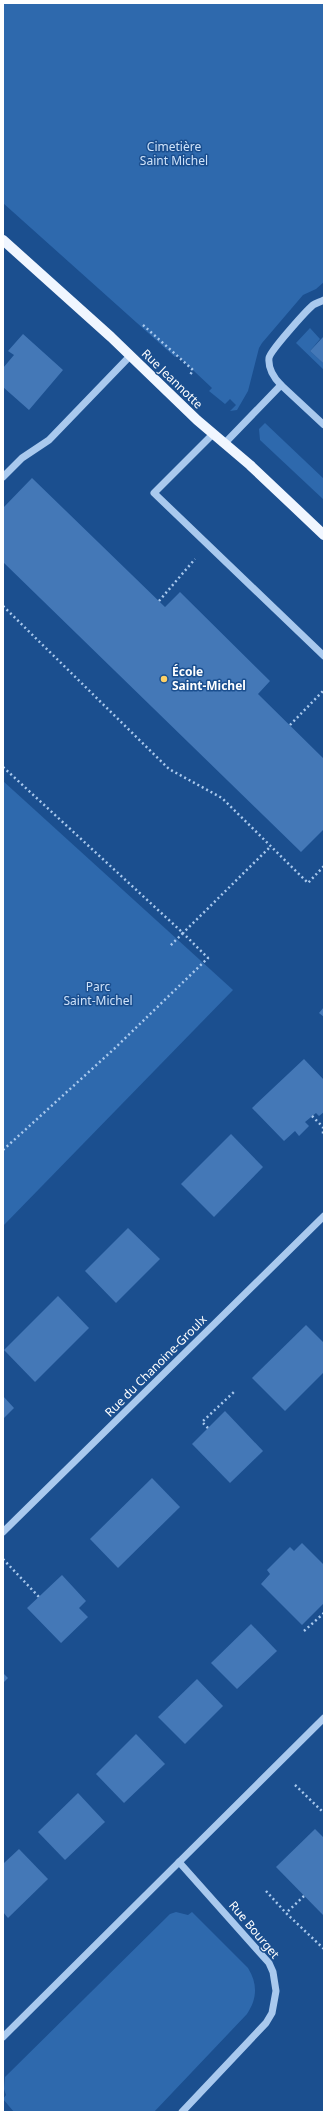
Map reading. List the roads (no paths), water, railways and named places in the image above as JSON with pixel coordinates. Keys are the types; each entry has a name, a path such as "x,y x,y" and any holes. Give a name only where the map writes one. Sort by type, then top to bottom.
{"main road":[{"name":"Rue Jeannotte","path":"3,240 213,434 250,465 324,536"}],"street":[{"path":"324,300 314,304 308,310 274,348 269,356 275,379 324,425"},
{"path":"3,477 22,458 49,440 130,356"},
{"path":"224,444 281,385"},
{"path":"213,434 154,493 324,656"},
{"name":"Rue du Chanoine-Groulx","path":"3,1532 324,1216"},
{"path":"3,2037 324,1718"},
{"name":"Rue Bourget","path":"179,1862 266,1958 273,1972 276,1992 272,2013 266,2023 182,2112"}],"place":[{"name":"École Saint-Michel","path":"164,679"}],"park label":[{"name":"Cimetière Saint Michel","path":"174,154"},
{"name":"Parc Saint-Michel","path":"98,994"}]}
